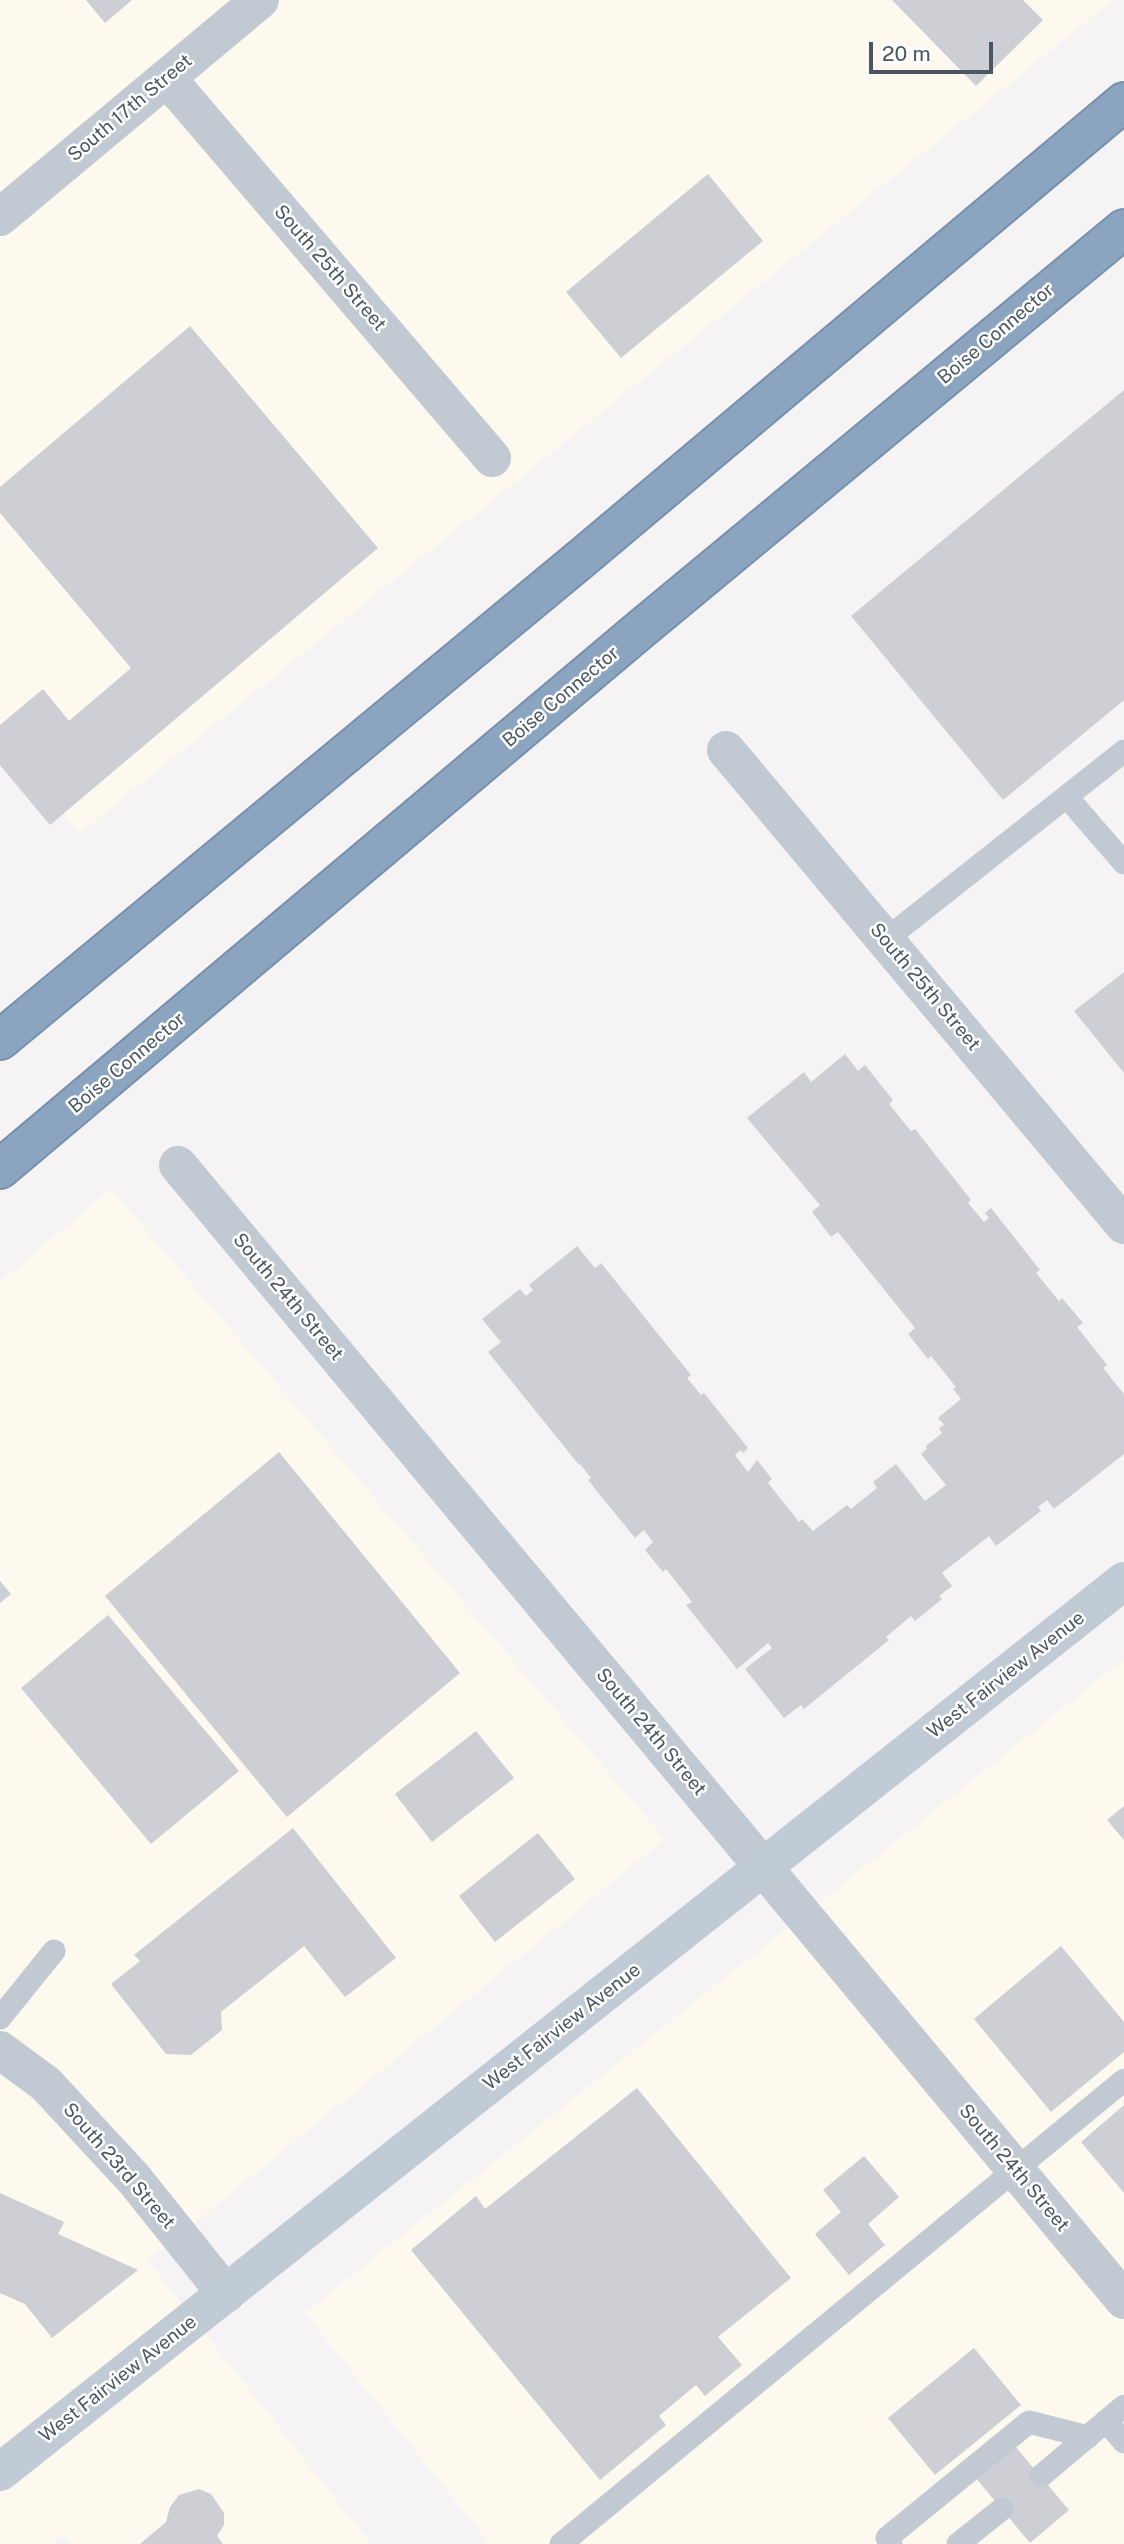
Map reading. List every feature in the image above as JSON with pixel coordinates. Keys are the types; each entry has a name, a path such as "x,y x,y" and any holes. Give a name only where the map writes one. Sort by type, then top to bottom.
{"highway":[{"path":"0,1040 582,558 1124,102"},
{"name":"Boise Connector","path":"0,1169 631,638 1124,229"},
{"path":"0,1023 56,993"}],"main road":[{"name":"West Fairview Avenue","path":"0,2472 1124,1581"}],"street":[{"name":"South 17th Street","path":"0,217 260,0"},
{"name":"South 25th Street","path":"167,78 492,458"},
{"name":"South 25th Street","path":"726,750 1124,1225"},
{"name":"South 24th Street","path":"178,1165 1124,2300"},
{"name":"South 23rd Street","path":"0,2049 46,2084 64,2103 134,2179 226,2294"}],"lane":[{"path":"885,940 1124,751"},
{"path":"1067,797 1124,863"},
{"path":"0,2018 54,1951"},
{"path":"561,2544 1124,2080"},
{"path":"1041,2476 1115,2414 1124,2442"},
{"path":"891,2544 887,2538 1029,2421 1088,2437"},
{"path":"958,2544 1002,2509"}],"shaded area":[{"path":"0,0 1113,0 80,833 0,740"},
{"path":"111,1189 665,1839 148,2261 371,2544 71,2544 63,2535 51,2544 0,2544 0,1282"},
{"path":"1124,1659 1124,2544 490,2544 305,2313"}],"building":[{"path":"86,0 132,0 105,23"},
{"path":"892,0 1023,0 1043,20 976,86"},
{"path":"708,174 763,241 621,358 566,292"},
{"path":"190,326 378,548 50,825 0,765 0,725 43,689 69,721 131,668 0,513 0,487"},
{"path":"1124,390 1124,700 1003,800 851,616"},
{"path":"1124,972 1124,1073 1074,1011"},
{"path":"845,1054 858,1071 865,1065 893,1100 889,1104 911,1131 915,1129 971,1200 968,1203 984,1222 989,1218 985,1213 991,1208 1040,1270 1036,1273 1059,1301 1062,1298 1083,1323 1077,1327 1107,1365 1103,1368 1124,1394 1124,1454 1054,1509 1047,1500 1038,1507 1041,1511 996,1546 989,1536 942,1573 952,1586 939,1596 942,1599 915,1621 911,1616 886,1637 889,1640 804,1709 801,1705 784,1718 745,1669 772,1648 768,1643 737,1669 686,1605 692,1602 666,1569 663,1572 645,1550 653,1542 644,1530 635,1538 588,1480 591,1478 580,1464 488,1352 501,1342 482,1319 520,1289 526,1296 533,1290 529,1285 577,1246 595,1268 601,1263 691,1375 687,1378 701,1395 704,1393 748,1448 735,1455 748,1472 757,1460 772,1479 768,1483 799,1522 802,1519 813,1531 847,1505 851,1509 877,1488 873,1482 896,1464 925,1501 946,1485 921,1454 927,1449 926,1446 942,1433 939,1428 944,1425 938,1418 961,1399 953,1389 956,1387 931,1356 928,1359 908,1334 915,1328 838,1232 831,1237 812,1212 820,1205 747,1118 804,1072 811,1082"},
{"path":"279,1452 460,1673 287,1817 105,1596"},
{"path":"0,1581 11,1594 0,1603"},
{"path":"108,1615 239,1771 151,1844 21,1688"},
{"path":"476,1731 514,1778 432,1842 395,1794"},
{"path":"1124,1806 1124,1840 1107,1820"},
{"path":"293,1828 396,1958 345,1997 304,1946 221,2012 222,2030 191,2055 166,2054 111,1984 140,1961 134,1955"},
{"path":"538,1833 575,1879 495,1942 459,1896"},
{"path":"1061,1946 1124,2022 1124,2052 1051,2112 974,2019"},
{"path":"637,2088 791,2278 718,2337 742,2365 705,2396 696,2385 659,2416 666,2425 600,2480 411,2250 476,2196 485,2209"},
{"path":"1124,2105 1124,2193 1081,2142"},
{"path":"864,2156 899,2197 868,2224 885,2245 849,2275 815,2234 841,2212 823,2190"},
{"path":"0,2193 64,2222 58,2234 138,2270 52,2338 25,2304 0,2293"},
{"path":"974,2348 1021,2405 935,2475 888,2418"},
{"path":"1014,2445 1069,2510 1030,2543 975,2477"},
{"path":"199,2489 211,2494 224,2513 224,2525 217,2536 223,2544 140,2544 166,2522 170,2507 179,2495"}]}
